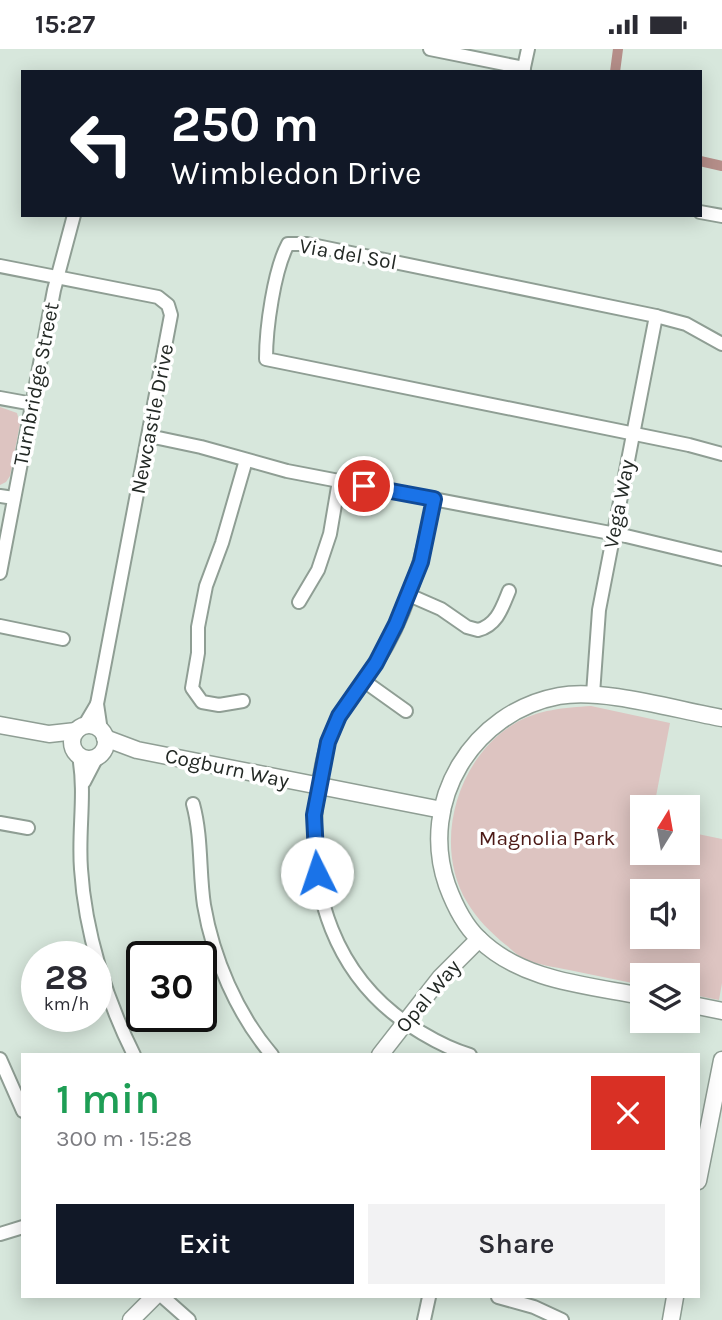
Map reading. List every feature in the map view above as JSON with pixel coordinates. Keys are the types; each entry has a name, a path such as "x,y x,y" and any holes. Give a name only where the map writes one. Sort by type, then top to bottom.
{"street":[{"path":"430,49 524,70 528,49"},
{"path":"702,212 722,216"},
{"name":"Turnbridge Street","path":"0,573 57,277 73,217"},
{"name":"Via del Sol","path":"633,434 266,359 266,338 288,244 307,244 656,316 686,324 722,344"},
{"name":"Newcastle Drive","path":"0,266 150,295 169,305 170,321 97,704 102,744"},
{"name":"Vega Way","path":"593,694 599,610 656,316"},
{"path":"0,398 33,404"},
{"path":"633,434 722,454"},
{"path":"149,436 287,471 613,534 722,559"},
{"path":"243,701 219,705 202,702 192,688 198,653 198,627 206,586 222,543 246,460"},
{"path":"299,602 317,570 330,534 339,481"},
{"path":"0,496 14,498"},
{"path":"434,499 421,562 388,644 332,730 324,754 313,826 318,888 326,915 350,966 375,997 405,1023 439,1043 465,1053"},
{"path":"409,595 442,609 467,627 478,630 492,624 509,591"},
{"path":"0,627 63,639"},
{"path":"364,681 406,711"},
{"path":"630,994 536,974 508,960 478,939 462,916 444,876 439,843 442,810 456,768 487,731 510,714 538,701 562,696 593,694 722,718"},
{"name":"Newcastle Drive","path":"80,728 97,704"},
{"path":"0,725 49,734 93,726 102,744"},
{"path":"80,728 72,739 83,782 81,868 84,895 94,947 119,1025 133,1053"},
{"path":"49,734 88,759 102,744"},
{"path":"83,782 102,744"},
{"name":"Cogburn Way","path":"102,744 128,753 137,750 442,810"},
{"path":"193,804 198,825 205,907 211,936 230,988 271,1053"},
{"path":"0,823 28,828"},
{"name":"Opal Way","path":"382,1053 440,978 478,939"},
{"path":"700,1007 722,1011"},
{"path":"0,1059 21,1106"},
{"path":"700,1171 722,1060"},
{"path":"0,1234 21,1228"},
{"path":"131,1320 154,1298"},
{"path":"164,1298 189,1320"},
{"path":"424,1320 429,1298"},
{"path":"502,1298 534,1307 562,1320"},
{"path":"671,1320 675,1298"}],"green space":[{"path":"0,407 17,413 20,424 10,476 0,485"},
{"name":"Magnolia Park","path":"591,706 670,723 656,795 630,795 630,865 700,865 700,834 722,839 722,983 719,1000 700,996 700,963 630,963 630,982 528,960 516,954 490,931 467,902 457,879 452,855 451,829 465,780 494,739 523,719 552,710"}],"waterway":[{"path":"615,70 618,49"},
{"path":"702,161 722,166"}],"route":[{"path":"317,873 313,826 321,769 328,742 339,716 388,644 421,562 434,499 364,486"}]}
